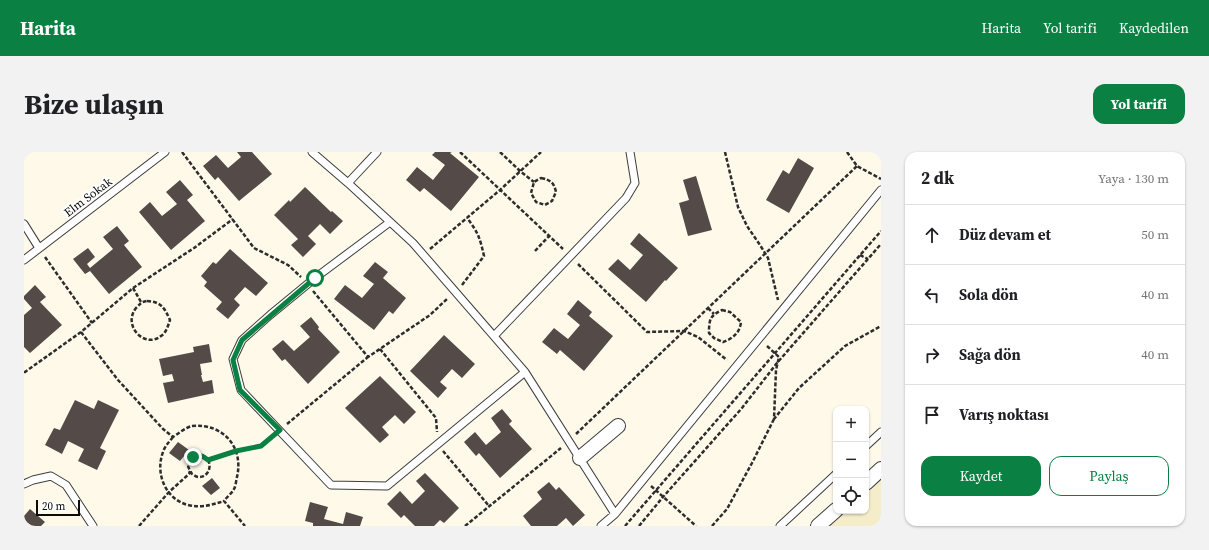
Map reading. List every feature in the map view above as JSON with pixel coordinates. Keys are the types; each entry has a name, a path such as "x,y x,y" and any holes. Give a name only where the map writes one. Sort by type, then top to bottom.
{"street":[{"path":"580,458 618,426"},
{"path":"869,479 881,469"},
{"path":"818,526 833,513"}],"lane":[{"name":"Elm Sokak","path":"24,260 165,152"},
{"path":"312,152 413,243 525,372 615,514"},
{"path":"348,183 377,152"},
{"path":"494,336 626,198 634,183 630,152"},
{"path":"601,526 615,514 881,190"},
{"path":"390,222 315,278 242,340 233,360 240,390 280,430 331,485 387,486 525,372"},
{"path":"24,224 39,248"},
{"path":"869,443 881,432"},
{"path":"24,484 33,480 52,476 66,485 93,526"},
{"path":"780,526 833,477"}],"path":[{"path":"460,152 648,332 684,331 698,337 736,367"},
{"path":"500,152 534,182"},
{"path":"423,254 500,190 541,152"},
{"path":"725,152 738,207 747,226 768,258 781,312"},
{"path":"847,152 857,166 881,179"},
{"path":"465,526 570,441 857,166"},
{"path":"541,178 549,179 555,185 556,192 552,201 545,205 536,202 531,193 534,182 541,178"},
{"path":"24,372 36,366 82,332 133,288 194,248 233,219"},
{"path":"625,526 881,230"},
{"path":"536,251 549,236"},
{"path":"639,526 742,408 777,363 881,244"},
{"path":"39,248 92,323"},
{"path":"860,255 868,260"},
{"path":"133,288 141,302"},
{"path":"152,301 161,305 166,311 170,320 168,328 161,336 155,339 144,339 136,333 132,323 131,317 134,310 141,302 152,301"},
{"path":"708,308 714,314"},
{"path":"722,310 730,312 738,318 741,322 735,336 722,342 714,338 709,333 709,322 714,314 722,310"},
{"path":"712,526 727,509 774,419 799,388 845,346 881,326"},
{"path":"82,332 118,380 163,429 173,437"},
{"path":"759,338 779,357 776,370 774,419"},
{"path":"380,349 436,418 438,444 489,506"},
{"path":"208,460 236,451 261,446 368,357"},
{"path":"190,426 206,427 220,431 231,441 236,451 239,469 234,489 224,501 202,506 187,504 174,498 169,492 163,481 160,470 160,461 165,447 173,437 190,426"},
{"path":"198,455 204,456 208,460 211,464 210,470 205,475 199,477 192,474 188,466 193,457 198,455"},
{"path":"139,526 169,492 189,474 190,470"},
{"path":"643,480 696,526"},
{"path":"224,501 245,526"}],"shaded area":[{"path":"881,467 881,526 814,526 833,513 869,514 869,477"}],"building":[{"path":"237,152 252,152 272,174 239,201 218,177 215,180 203,166 216,155 228,168 241,157"},
{"path":"435,152 452,152 450,153 479,177 451,211 424,188 420,192 406,180 417,167 433,180 445,165 432,155"},
{"path":"798,158 814,168 789,213 766,200 783,170 789,174"},
{"path":"696,176 712,230 688,236 679,203 689,200 683,180"},
{"path":"180,180 193,195 187,200 205,221 171,250 139,212 150,202 162,216 177,204 166,192"},
{"path":"305,187 331,212 332,211 343,221 330,234 320,224 308,236 316,244 303,257 291,245 298,239 274,215"},
{"path":"117,226 129,241 124,245 142,267 109,294 90,271 85,274 73,259 88,248 95,257 87,264 90,268 113,249 103,237"},
{"path":"639,233 678,268 666,281 665,280 646,302 608,269 618,259 630,270 643,255 630,244"},
{"path":"230,249 268,283 256,296 245,287 234,299 240,305 228,319 216,309 222,302 204,286 207,282 201,276 213,262 216,264"},
{"path":"375,262 388,272 383,278 406,298 393,314 389,311 374,330 334,299 345,285 362,298 374,284 363,276"},
{"path":"35,285 46,297 40,302 62,325 30,353 24,347 24,315 32,308 24,299 24,296"},
{"path":"578,300 592,312 589,316 613,336 584,371 560,350 557,354 542,342 554,328 568,339 580,325 567,314"},
{"path":"311,317 319,327 318,329 340,352 308,384 285,359 282,361 272,349 283,340 294,351 310,337 300,326"},
{"path":"444,335 475,364 462,378 452,369 440,382 447,388 438,398 410,371"},
{"path":"209,344 212,362 200,364 201,375 203,382 212,380 214,393 168,403 163,383 174,381 172,374 163,376 159,359 194,352 193,347"},
{"path":"380,376 416,412 404,424 395,415 382,427 389,435 380,443 345,408"},
{"path":"75,400 94,409 98,400 119,410 100,448 106,451 97,470 78,461 84,449 68,441 62,454 45,445 54,428 60,430"},
{"path":"502,409 512,421 509,424 532,449 500,478 479,453 476,456 464,442 475,432 486,445 501,432 491,418"},
{"path":"178,442 189,450 180,461 169,453"},
{"path":"425,473 459,508 444,523 440,520 434,526 415,526 404,515 401,518 387,504 400,491 412,504 425,491 416,481"},
{"path":"212,478 220,488 211,495 202,486"},
{"path":"549,482 556,490 559,487 585,515 573,526 566,518 557,526 531,526 523,516 542,499 537,492"},
{"path":"310,502 328,507 324,519 343,524 346,512 363,517 360,526 313,526 313,523 305,521"},
{"path":"30,509 45,522 41,526 24,526 24,516"}],"route":[{"path":"193,457 198,455 204,456 208,460 236,451 261,446 280,430 240,390 233,360 242,340 315,278"}]}
